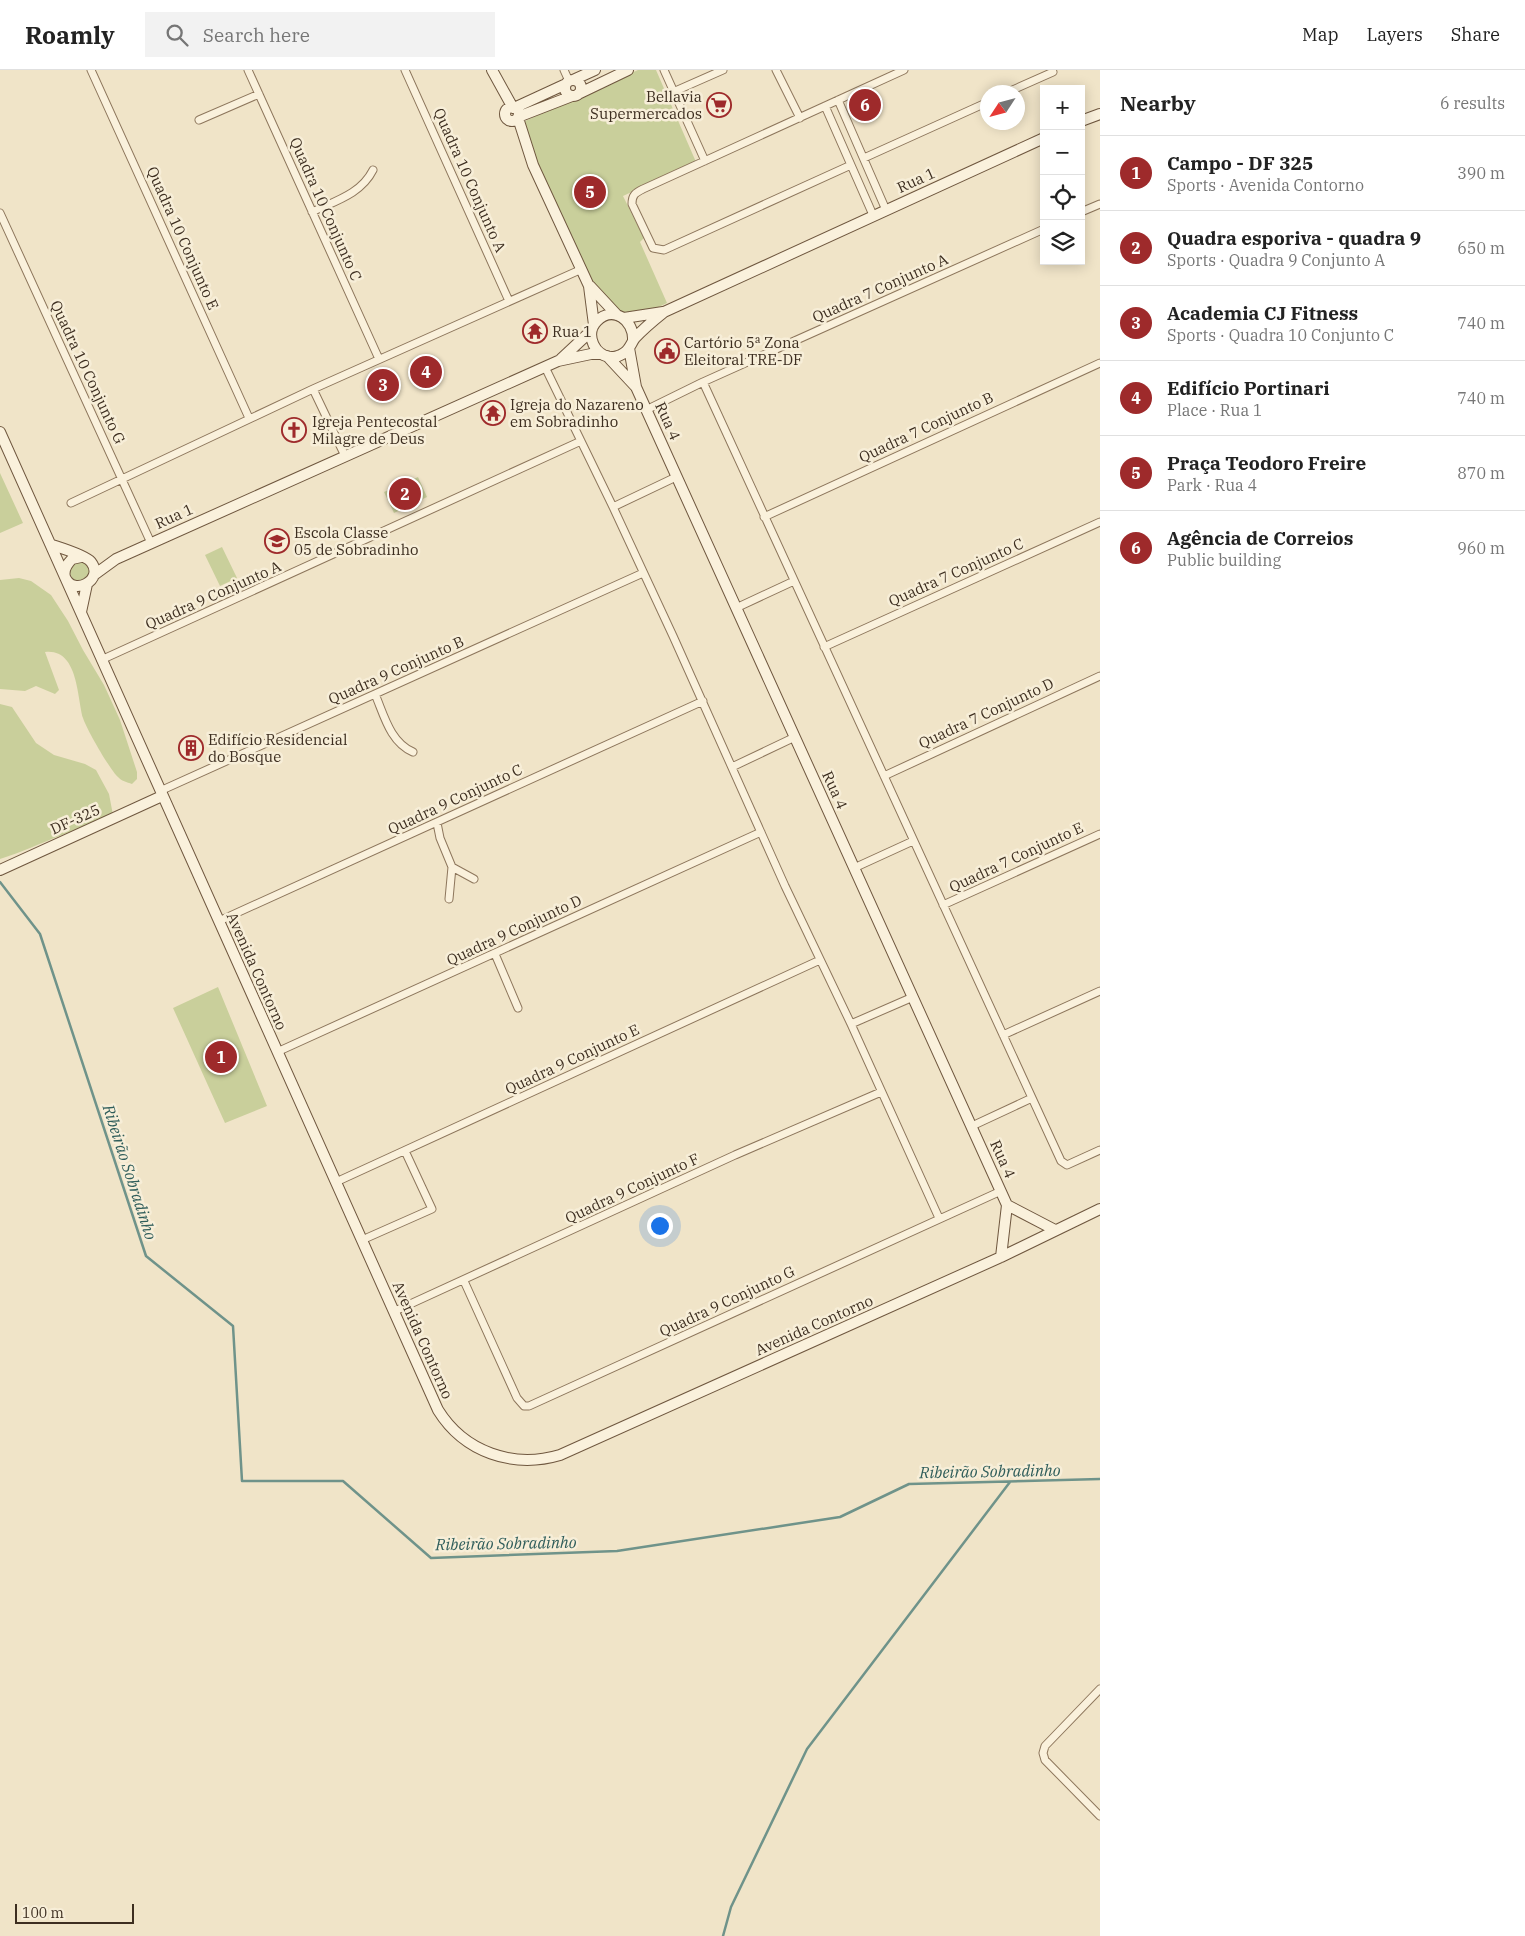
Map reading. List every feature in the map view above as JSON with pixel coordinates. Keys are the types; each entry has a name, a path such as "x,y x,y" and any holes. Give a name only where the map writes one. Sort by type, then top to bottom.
{"street":[{"name":"Quadra 10 Conjunto E","path":"91,70 249,418"},
{"name":"Quadra 10 Conjunto C","path":"248,70 379,359"},
{"name":"Quadra 10 Conjunto A","path":"405,70 509,301"},
{"path":"564,70 569,82 566,91 575,95"},
{"path":"513,114 569,82 595,70"},
{"path":"513,114 575,95 628,70"},
{"path":"664,70 705,161"},
{"path":"673,92 723,70"},
{"path":"776,70 800,118"},
{"path":"851,165 664,250 654,248 632,204 634,194 904,70"},
{"path":"492,71 589,286 593,344 636,387"},
{"path":"1024,85 1053,72"},
{"path":"199,120 259,94"},
{"path":"838,100 886,210"},
{"path":"825,106 873,216"},
{"path":"864,158 980,106"},
{"path":"1085,119 1098,113"},
{"path":"833,124 846,118"},
{"name":"Rua 1","path":"664,312 1040,140"},
{"path":"312,212 360,188 368,181 373,170"},
{"path":"861,188 874,182"},
{"path":"1085,210 1100,204"},
{"name":"Quadra 10 Conjunto G","path":"0,212 151,543"},
{"name":"Quadra 7 Conjunto A","path":"646,410 703,382 1040,231"},
{"path":"71,502 249,418 582,269"},
{"path":"589,286 632,328 631,344 636,387"},
{"path":"558,361 604,316 664,312"},
{"path":"558,361 592,354 619,356 664,312"},
{"name":"Rua 1","path":"94,575 116,559 558,361"},
{"name":"Quadra 7 Conjunto B","path":"764,517 1100,363"},
{"path":"545,367 613,507 703,701 785,886 852,1024 939,1218"},
{"path":"703,382 1061,1161 1067,1165 1100,1150"},
{"name":"Rua 4","path":"636,387 1007,1205 1001,1257"},
{"path":"314,389 344,456"},
{"name":"Avenida Contorno","path":"0,432 438,1410 456,1433 485,1452 512,1460 537,1460 560,1455 1001,1257 1100,1209"},
{"name":"Quadra 9 Conjunto A","path":"101,660 581,442"},
{"path":"613,507 676,477"},
{"name":"Quadra 7 Conjunto C","path":"824,647 1100,522"},
{"path":"52,545 84,558 93,566 94,575 87,584 81,613"},
{"path":"84,558 72,559 68,563 66,577 78,586 87,584"},
{"name":"Rua 1","path":"84,558 116,559"},
{"name":"Quadra 9 Conjunto B","path":"161,794 375,694 643,573"},
{"path":"736,608 794,581"},
{"name":"Quadra 7 Conjunto D","path":"884,776 1100,676"},
{"path":"375,694 393,736 399,744 413,752"},
{"name":"Quadra 9 Conjunto C","path":"219,922 703,701"},
{"path":"732,767 795,737"},
{"name":"DF-325","path":"1,870 161,794"},
{"path":"437,823 440,838 452,866 449,899"},
{"name":"Quadra 9 Conjunto D","path":"277,1052 762,832"},
{"name":"Quadra 7 Conjunto E","path":"943,905 1100,834"},
{"path":"854,868 913,841"},
{"path":"452,866 474,879"},
{"path":"495,954 518,1008"},
{"name":"Quadra 9 Conjunto E","path":"336,1182 820,960"},
{"path":"1003,1035 1100,991"},
{"path":"852,1024 913,997"},
{"name":"Quadra 9 Conjunto F","path":"394,1312 735,1155 881,1092"},
{"path":"972,1126 1032,1098"},
{"path":"362,1240 432,1209 405,1151"},
{"name":"Quadra 9 Conjunto G","path":"464,1281 517,1398 524,1406 537,1403 1001,1191"},
{"path":"1007,1205 1055,1230"},
{"path":"1100,1689 1045,1746 1043,1753 1045,1760 1100,1816"}],"green space":[{"path":"638,70 656,70 696,162 623,196 644,238 640,242 667,303 648,312 638,314 619,313 592,288 530,146 523,122"},
{"path":"0,473 23,523 0,533"},
{"path":"418,477 427,497 394,513 384,492"},
{"path":"222,547 237,578 220,586 205,555"},
{"path":"76,562 84,562 90,568 90,576 84,582 76,582 70,576 70,568"},
{"path":"19,578 31,581 51,595 104,685 120,720 137,772 137,779 132,784 114,773 93,739 83,718 74,675 70,665 64,658 56,653 45,652 59,690 55,694 36,686 25,691 0,689 0,580"},
{"path":"0,704 12,707 36,743 54,755 85,764 96,770 109,794 113,815 0,859"},
{"path":"218,987 267,1106 225,1123 173,1008"}],"waterway":[{"name":"Ribeirão Sobradinho","path":"0,882 40,934 146,1256 233,1326 242,1481 343,1481 431,1558 617,1551 840,1517 909,1484 1100,1479"},
{"path":"723,1936 731,1907 807,1749 1010,1482"}],"place":[{"name":"Bellavia Supermercados","path":"719,105"},
{"name":"Agência de Correios","path":"865,105"},
{"name":"Praça Teodoro Freire","path":"590,192"},
{"name":"Rua 1","path":"535,331"},
{"name":"Cartório 5ª Zona Eleitoral TRE-DF","path":"667,351"},
{"name":"Edifício Portinari","path":"426,372"},
{"name":"Academia CJ Fitness","path":"383,385"},
{"name":"Igreja do Nazareno em Sobradinho","path":"493,413"},
{"name":"Igreja Pentecostal Milagre de Deus","path":"294,430"},
{"name":"Quadra esporiva - quadra 9","path":"405,494"},
{"name":"Escola Classe 05 de Sobradinho","path":"277,541"},
{"name":"Edifício Residencial do Bosque","path":"191,748"},
{"name":"Campo - DF 325","path":"221,1057"}]}
